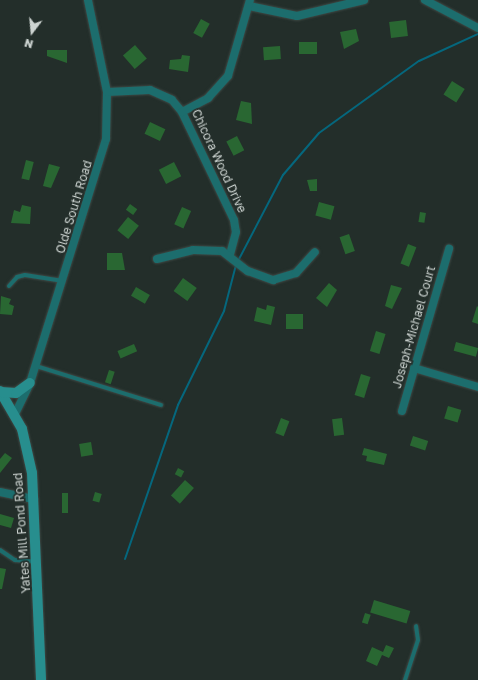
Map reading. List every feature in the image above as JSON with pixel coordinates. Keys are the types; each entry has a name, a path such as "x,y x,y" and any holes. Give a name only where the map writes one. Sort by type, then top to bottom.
{"street":[{"name":"Olde South Road","path":"15,414 30,383 102,153 107,92 88,0"},
{"path":"182,112 208,98 228,76 250,3 297,16 364,0"},
{"path":"425,0 478,28"},
{"name":"Chicora Wood Drive","path":"107,92 150,90 172,100 182,112 234,220 236,232 230,255"},
{"path":"156,259 210,249 230,255 248,271 273,280 296,273 315,252"},
{"name":"Joseph-Michael Court","path":"402,410 449,249"},
{"path":"414,368 478,387"},
{"path":"1,392 16,393 30,383"},
{"name":"Yates Mill Pond Road","path":"1,392 15,414 28,447 34,499 38,562 41,680"},
{"path":"0,492 34,499"}],"lane":[{"path":"9,286 17,277 25,275 63,281"},
{"path":"35,366 161,405"},
{"path":"0,550 14,560 38,562"},
{"path":"405,680 418,640 416,626"}],"building":[{"path":"201,19 210,24 202,38 193,33"},
{"path":"406,20 408,36 391,38 389,22"},
{"path":"356,29 359,41 344,49 340,32"},
{"path":"299,42 317,42 317,54 299,54"},
{"path":"135,45 147,59 135,69 123,55"},
{"path":"280,46 281,59 264,60 263,47"},
{"path":"47,50 67,50 67,63 47,56"},
{"path":"182,55 190,56 188,72 169,69 170,60 181,59"},
{"path":"452,81 465,89 456,103 444,95"},
{"path":"241,101 251,103 252,124 236,120"},
{"path":"150,122 165,129 160,141 145,134"},
{"path":"237,136 244,150 234,156 226,141"},
{"path":"26,160 34,162 29,180 21,178"},
{"path":"174,162 181,176 166,184 159,170"},
{"path":"49,164 60,167 51,188 43,186"},
{"path":"317,179 317,191 310,191 307,180"},
{"path":"319,202 334,206 331,220 315,216"},
{"path":"130,204 137,209 133,215 126,210"},
{"path":"22,205 31,207 30,224 11,223 14,210 20,212"},
{"path":"182,207 191,211 183,228 174,224"},
{"path":"420,212 426,213 424,223 418,222"},
{"path":"128,217 139,226 128,239 117,230"},
{"path":"349,234 355,251 345,254 340,237"},
{"path":"408,244 416,247 409,267 400,264"},
{"path":"107,253 122,253 125,270 107,270"},
{"path":"183,278 197,288 187,301 174,291"},
{"path":"329,283 337,290 327,307 316,298"},
{"path":"391,285 402,288 392,309 385,306"},
{"path":"136,287 150,295 145,304 131,296"},
{"path":"1,296 11,299 9,304 14,306 12,315 0,314"},
{"path":"267,305 275,307 271,325 254,321 257,307 266,310"},
{"path":"477,306 478,307 478,324 472,322"},
{"path":"286,314 303,314 303,329 286,329"},
{"path":"376,331 386,334 379,354 370,351"},
{"path":"456,342 478,348 476,357 454,351"},
{"path":"134,344 137,351 121,358 117,351"},
{"path":"109,370 115,372 111,384 105,382"},
{"path":"361,374 371,377 364,398 355,395"},
{"path":"448,406 461,410 458,423 444,418"},
{"path":"281,418 289,421 284,436 275,433"},
{"path":"342,418 344,435 334,436 332,419"},
{"path":"413,436 428,441 425,450 410,446"},
{"path":"91,442 93,455 81,457 79,444"},
{"path":"364,448 387,454 384,465 366,461 367,456 362,455"},
{"path":"5,453 12,458 0,473 0,459"},
{"path":"178,468 184,471 181,477 175,474"},
{"path":"185,480 194,488 180,504 171,496"},
{"path":"95,492 102,494 99,503 93,501"},
{"path":"62,493 68,493 68,513 62,513"},
{"path":"0,514 14,518 11,528 0,525"},
{"path":"0,568 6,569 2,589 0,589"},
{"path":"374,600 410,611 407,624 370,612"},
{"path":"365,613 371,615 368,624 362,623"},
{"path":"386,645 394,648 389,658 382,655 377,666 366,661 372,647 383,652"}],"waterway":[{"path":"238,261 283,175 319,133 419,61 478,34"},
{"path":"125,559 178,405 224,311 236,265"}]}
